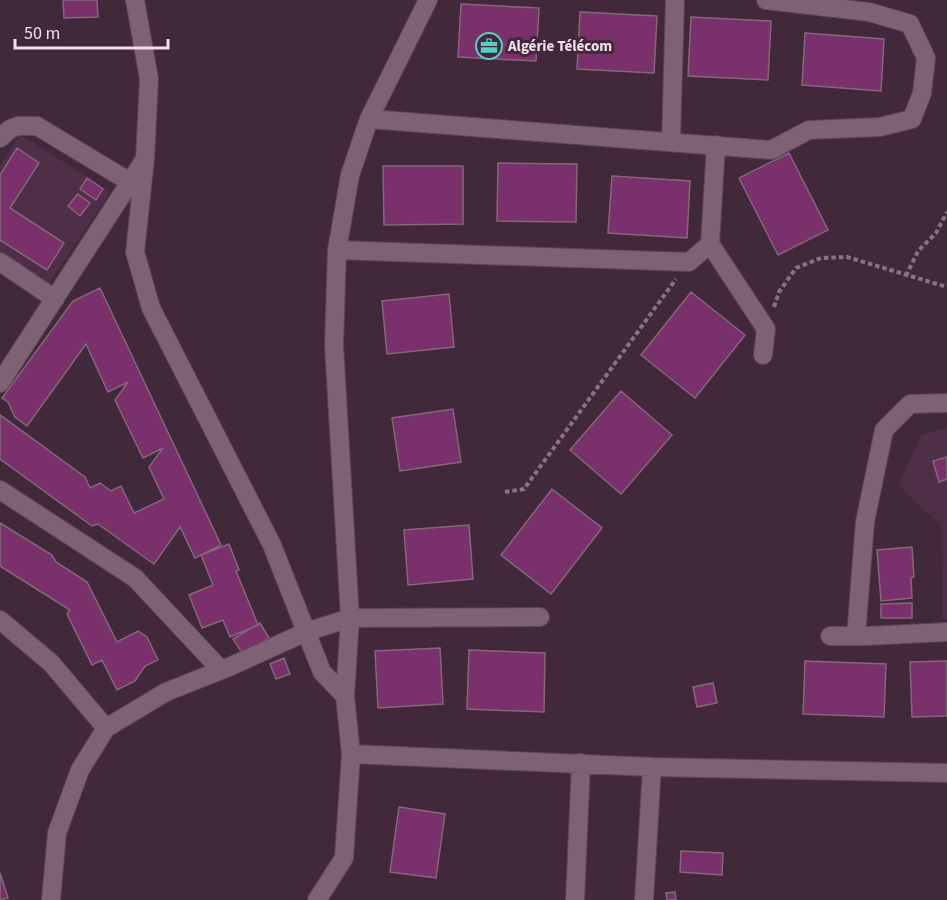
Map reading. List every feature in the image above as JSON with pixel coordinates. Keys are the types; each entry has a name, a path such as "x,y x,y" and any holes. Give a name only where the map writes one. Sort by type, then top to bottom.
{"street":[{"path":"135,0 149,79 145,159 135,252 152,308 272,545 322,672 345,696"},
{"path":"317,900 344,858 351,754 345,696 350,618 334,345 337,250 350,175 369,118 428,0"},
{"path":"671,142 675,0"},
{"path":"369,118 771,150 809,130 880,127 912,119 922,93 926,58 910,24 869,12 766,0"},
{"path":"0,138 10,129 18,126 37,126 130,182"},
{"path":"717,146 710,244 766,329 763,355"},
{"path":"0,383 145,159"},
{"path":"337,250 689,262 710,244"},
{"path":"0,262 56,298"},
{"path":"856,636 865,522 884,430 910,404 947,404"},
{"path":"0,490 135,578 221,670"},
{"path":"51,900 57,833 80,770 106,728 166,692 306,632 350,618 540,617"},
{"path":"0,620 51,663 106,728"},
{"path":"830,636 947,632"},
{"path":"351,754 652,767 947,773"},
{"path":"575,900 581,763"},
{"path":"644,900 652,767"}],"path":[{"path":"906,276 918,251 936,233 947,212"},
{"path":"766,329 779,292 796,268 820,258 847,257 947,287"},
{"path":"505,492 524,489 689,262"}],"shaded area":[{"path":"20,134 110,192 46,288 0,257 0,166"},
{"path":"947,427 947,619 943,619 942,527 899,485 921,435"}],"building":[{"path":"63,0 97,0 98,17 64,18"},
{"path":"461,4 539,8 536,61 458,57"},
{"path":"580,12 657,16 654,73 577,69"},
{"path":"691,17 771,21 768,80 688,76"},
{"path":"805,33 884,39 881,91 802,85"},
{"path":"17,148 39,163 10,208 64,243 47,270 0,240 0,175"},
{"path":"789,153 828,230 778,255 739,178"},
{"path":"498,163 577,164 576,222 497,221"},
{"path":"383,166 463,166 463,224 384,225"},
{"path":"612,176 690,181 687,238 608,233"},
{"path":"87,178 103,189 96,200 80,189"},
{"path":"78,194 90,203 80,216 68,206"},
{"path":"100,288 221,545 195,558 180,527 154,564 98,524 92,526 0,459 0,415 85,477 90,488 100,483 111,491 121,486 134,513 164,499 149,467 163,448 143,458 115,400 128,382 108,392 86,344 27,426 15,417 8,402 2,398 73,301"},
{"path":"691,292 745,335 695,398 641,355"},
{"path":"449,294 454,347 387,354 382,301"},
{"path":"621,391 672,435 621,494 570,450"},
{"path":"453,409 461,462 400,471 392,418"},
{"path":"947,457 947,479 939,482 933,461"},
{"path":"552,489 602,528 551,594 501,555"},
{"path":"0,523 52,555 56,562 87,582 117,642 138,631 147,637 158,660 145,666 135,681 117,690 102,660 92,665 67,614 70,610 0,566"},
{"path":"469,525 473,579 408,585 404,530"},
{"path":"229,544 239,570 236,571 258,625 230,637 223,620 202,628 189,595 213,585 201,555"},
{"path":"912,547 914,577 911,578 912,598 881,601 877,550"},
{"path":"912,603 912,618 881,618 881,604"},
{"path":"260,623 269,638 243,654 233,639"},
{"path":"440,648 443,704 378,708 375,651"},
{"path":"469,650 545,653 544,712 467,709"},
{"path":"284,658 290,674 276,679 270,664"},
{"path":"805,661 886,664 884,717 803,714"},
{"path":"947,661 947,716 912,717 910,662"},
{"path":"713,683 717,703 697,707 693,687"},
{"path":"399,807 445,814 436,878 390,872"},
{"path":"681,851 723,853 722,875 680,872"},
{"path":"0,873 8,898 0,900"},
{"path":"675,892 676,900 667,900 666,893"}],"place":[{"name":"Algérie Télécom","path":"489,46"}]}
